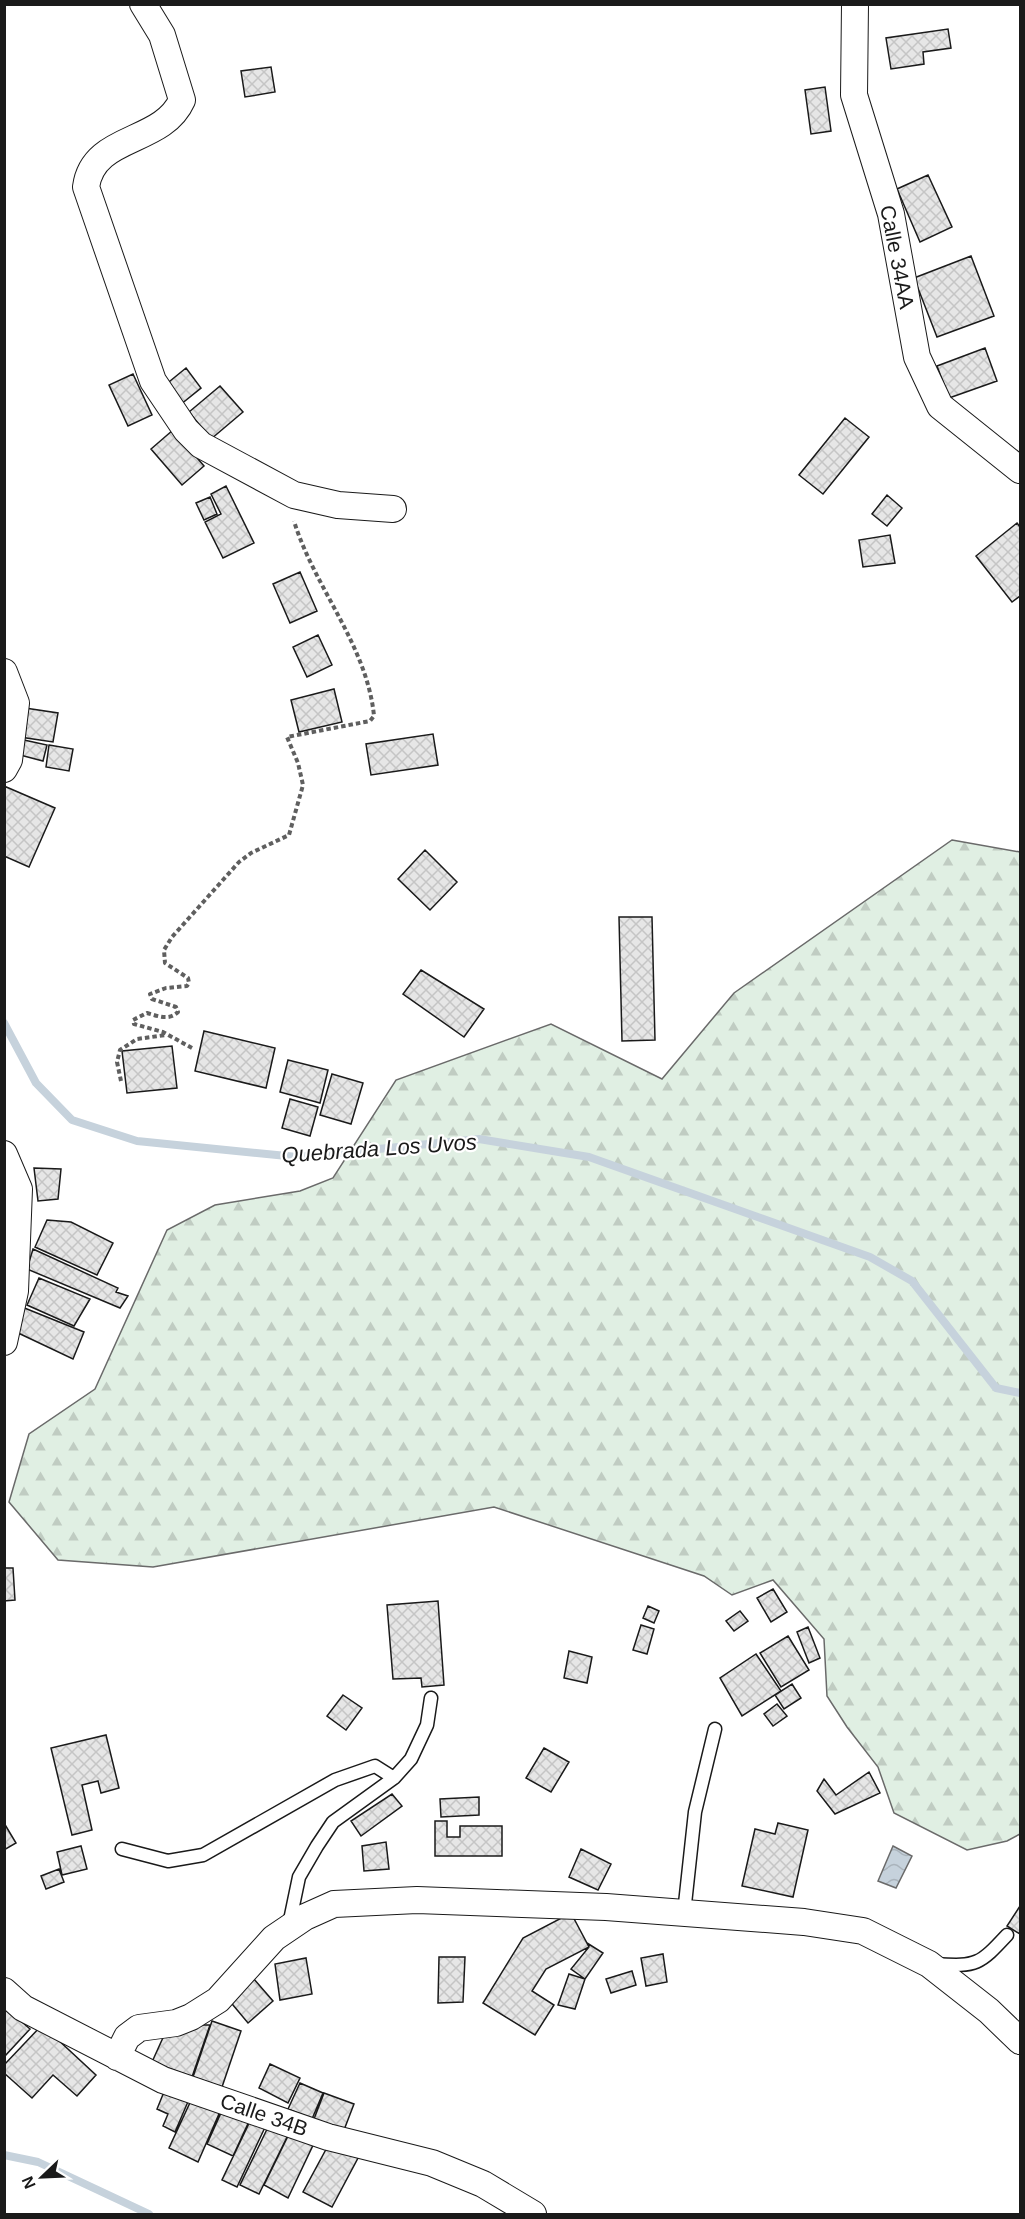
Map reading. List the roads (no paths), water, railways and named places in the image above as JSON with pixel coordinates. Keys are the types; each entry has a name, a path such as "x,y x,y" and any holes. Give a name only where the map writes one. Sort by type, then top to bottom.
{"street":[{"path":"143,4 162,35 182,100 173,117 160,127 104,152 96,159 87,178 88,195 153,381 162,398 201,445 284,490 294,495 338,505 393,509"},
{"name":"Calle 34AA","path":"855,4 854,95 891,214 917,357 940,406 1020,470"},
{"path":"4,672 16,703 6,764"},
{"path":"4,1154 19,1189 15,1291 4,1342"},
{"path":"117,2057 127,2037 139,2028 183,2020 218,2000 274,1938 289,1927 334,1904 417,1900 684,1913 804,1922 864,1931 929,1964 989,2011 1020,2041"},
{"name":"Calle 34B","path":"4,1991 22,2008 163,2080 328,2137 432,2163 483,2184 533,2214"}],"lane":[{"path":"289,1927 299,1877 333,1822 394,1778 411,1759 427,1725 431,1698"},
{"path":"684,1913 695,1812 715,1729"},
{"path":"122,1849 168,1861 203,1855 335,1780 375,1766 394,1778"},
{"path":"929,1964 966,1966 985,1958 1007,1935"}],"water":[{"path":"893,1846 912,1856 896,1888 878,1881"}],"waterway":[{"name":"Quebrada Los Uvos","path":"4,1023 36,1083 72,1120 137,1141 297,1157 479,1139 589,1157 870,1257 912,1281 996,1388 1020,1393"},
{"path":"4,2155 38,2162 149,2214"}]}
